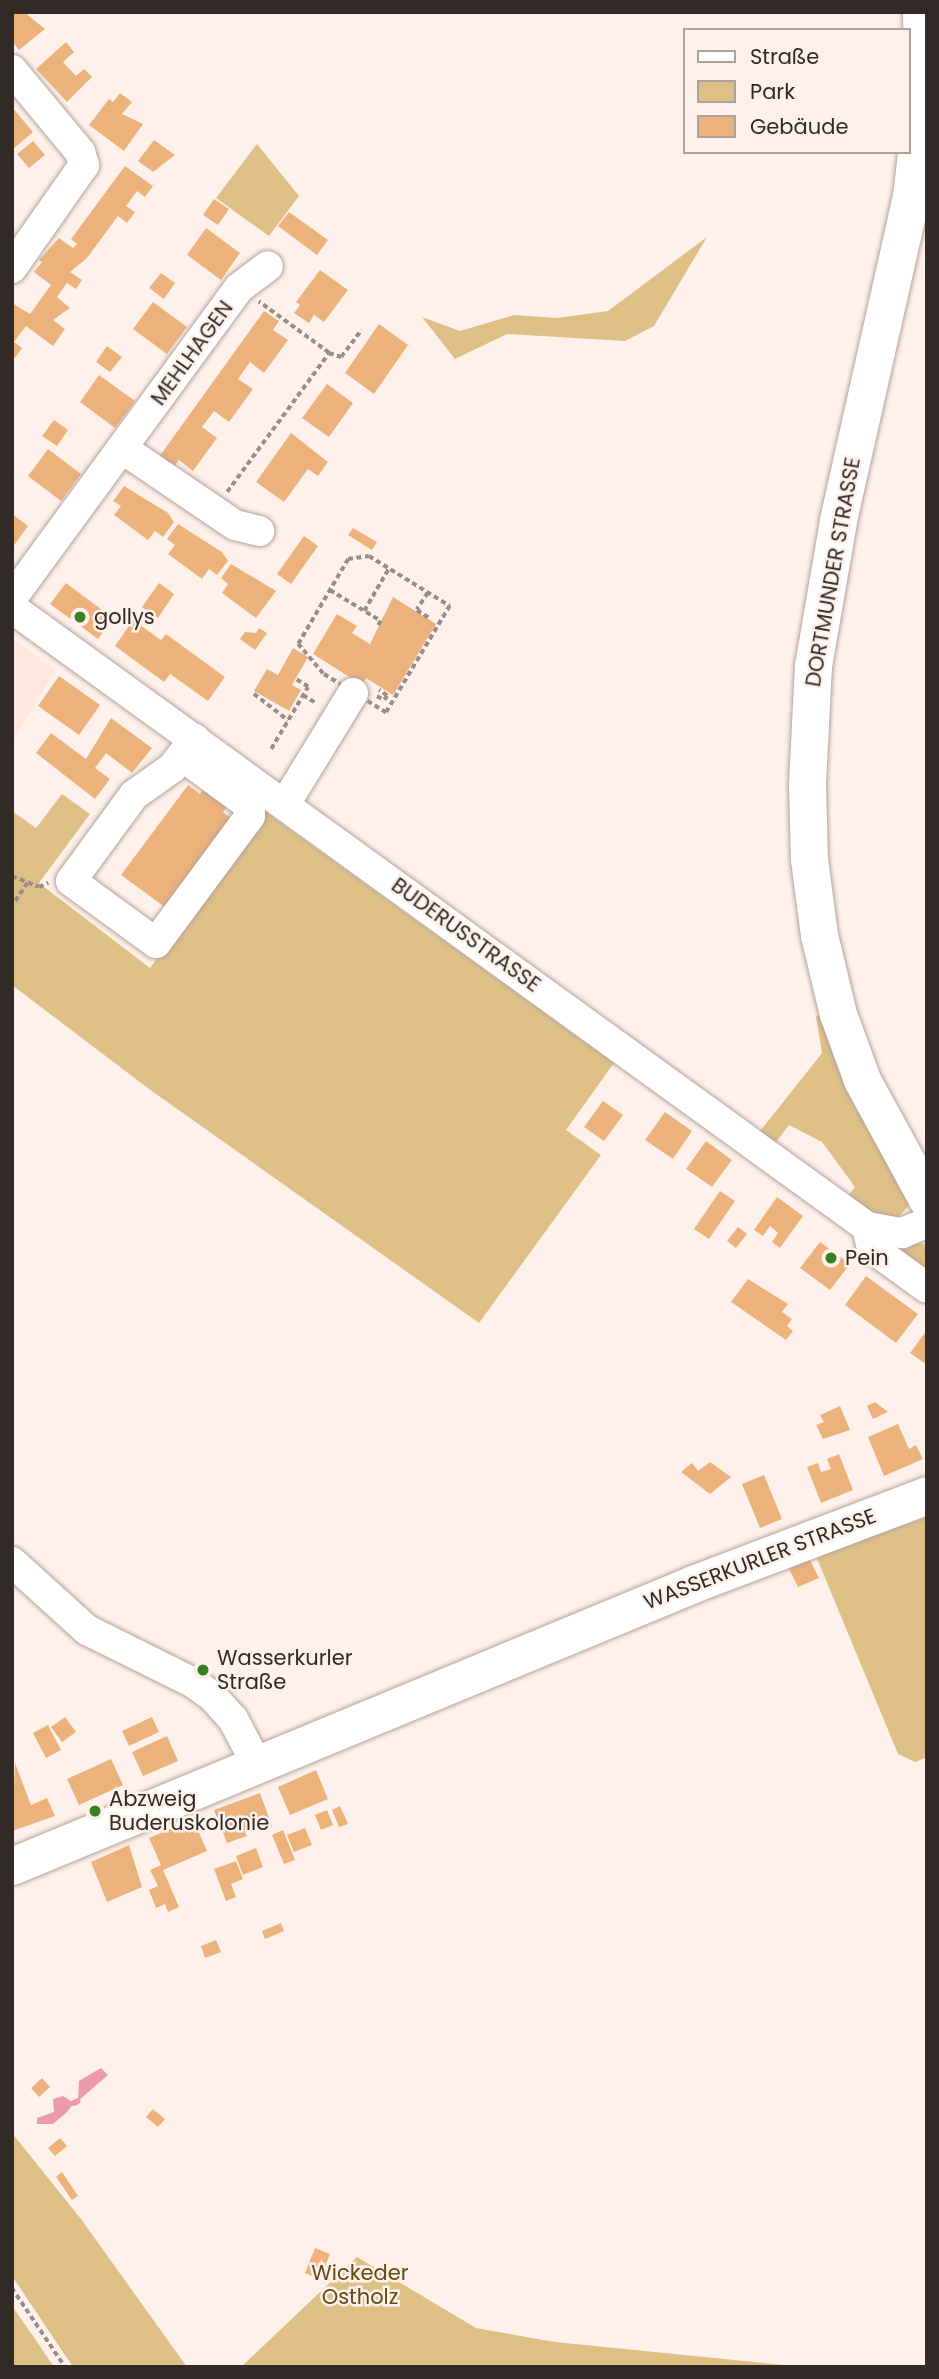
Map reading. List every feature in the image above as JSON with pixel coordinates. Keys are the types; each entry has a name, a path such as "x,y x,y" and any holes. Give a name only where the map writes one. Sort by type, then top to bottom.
{"main road":[{"name":"DORTMUNDER STRASSE","path":"921,12 923,93 911,196 838,521 813,665 807,784 808,859 818,935 838,1014 885,1127 927,1199"},
{"name":"WASSERKURLER STRASSE","path":"12,1866 704,1579 927,1495"}],"street":[{"path":"12,70 80,152 84,165 12,268"},
{"name":"MEHLHAGEN","path":"12,598 239,288 268,266"},
{"path":"123,449 235,525 259,531"},
{"name":"BUDERUSSTRASSE","path":"12,608 188,748 285,804 867,1227 902,1233 927,1223"},
{"path":"285,804 353,693"},
{"path":"188,748 250,806 250,816 156,943 71,881 134,795 188,748"},
{"path":"867,1227 872,1248 927,1287"},
{"path":"12,1562 87,1630 194,1683 213,1697 233,1719 256,1763"}],"path":[{"path":"239,288 329,353 341,357 361,330"},
{"path":"214,511 329,353"},
{"path":"369,556 389,568 450,606 386,713 323,674 298,644 348,559 369,556"},
{"path":"364,611 389,568"},
{"path":"330,590 381,621 377,628"},
{"path":"428,593 417,610 431,619"},
{"path":"271,749 307,687 295,679"},
{"path":"254,694 288,720"},
{"path":"12,876 38,887 71,881"},
{"path":"15,901 27,883"},
{"path":"12,2288 65,2367"}],"shaded area":[{"path":"12,638 55,670 12,743"},
{"path":"101,2068 108,2075 78,2101 79,2081"},
{"path":"63,2096 74,2103 67,2112 53,2124 37,2124 37,2118 54,2112 53,2099"}],"green space":[{"path":"257,144 299,196 269,236 216,198"},
{"path":"707,237 654,326 625,341 507,334 455,359 422,317 460,331 514,315 557,318 608,311"},
{"path":"62,794 90,814 39,883 150,968 263,810 614,1063 566,1130 601,1155 479,1323 149,1089 12,985 12,811 36,828"},
{"path":"825,1013 911,1203 895,1221 887,1222 845,1200 855,1187 822,1142 789,1125 773,1146 757,1135 822,1053 816,1016"},
{"path":"882,1244 927,1245 927,1283"},
{"path":"927,1517 927,1757 915,1762 898,1754 816,1556"},
{"path":"12,2133 81,2219 187,2367 73,2367 12,2276"},
{"name":"Wickeder Ostholz","path":"357,2257 476,2328 555,2342 803,2367 241,2367"},
{"path":"12,2306 31,2333 54,2367 12,2367"}],"building":[{"path":"12,12 24,12 45,29 19,50 12,41"},
{"path":"66,42 74,52 63,62 76,76 84,69 92,77 67,102 36,69"},
{"path":"120,93 132,102 122,114 143,124 124,151 89,125 109,99 113,102"},
{"path":"12,107 33,132 12,150"},
{"path":"154,140 175,155 153,172 138,161"},
{"path":"33,141 45,155 29,168 17,154"},
{"path":"125,166 153,186 145,197 137,191 126,206 135,212 127,223 118,216 87,258 70,272 82,280 76,289 67,283 57,297 70,308 53,320 65,329 53,346 26,326 14,342 22,348 15,358 12,355 12,303 30,314 51,285 34,272 42,262 39,260 59,238 73,248 77,244 71,239"},
{"path":"214,199 229,209 218,225 203,215"},
{"path":"289,212 328,240 317,255 278,226"},
{"path":"206,228 240,253 221,280 187,255"},
{"path":"320,270 348,290 324,322 314,315 309,323 294,313 300,305 296,302"},
{"path":"161,273 175,283 164,299 149,288"},
{"path":"153,302 187,327 167,354 133,329"},
{"path":"264,311 279,321 273,330 288,340 264,373 250,362 238,379 253,389 229,422 214,411 202,427 217,438 193,471 179,460 173,468 159,457"},
{"path":"379,324 408,345 374,394 345,373"},
{"path":"107,346 122,357 110,372 96,362"},
{"path":"99,375 135,401 115,428 80,402"},
{"path":"327,384 353,403 329,437 302,418"},
{"path":"54,420 68,430 57,446 42,436"},
{"path":"291,433 328,462 318,476 308,469 284,502 256,482"},
{"path":"48,449 81,474 61,501 28,476"},
{"path":"124,486 168,513 174,522 163,537 155,531 148,540 114,515 121,506 113,501"},
{"path":"12,514 28,526 12,548"},
{"path":"178,524 222,552 228,561 217,575 209,569 202,579 168,554 175,545 167,539"},
{"path":"353,528 377,542 372,550 348,535"},
{"path":"304,536 318,546 291,584 277,574"},
{"path":"231,564 276,591 256,618 222,593 228,584 221,578"},
{"path":"66,583 113,618 98,639 50,604"},
{"path":"159,583 174,594 158,618 142,607"},
{"path":"393,597 436,624 393,695 366,678 362,685 313,654 337,614 357,626 352,633 370,644"},
{"path":"133,620 161,640 166,634 225,677 208,701 170,674 164,682 115,646"},
{"path":"259,628 267,633 255,650 240,639 245,632 256,633"},
{"path":"293,648 308,657 292,685 301,690 289,711 254,691 267,669 278,675"},
{"path":"59,676 100,705 79,735 38,706"},
{"path":"111,718 152,748 132,773 106,753 95,768 110,779 95,799 36,753 51,733 86,759"},
{"path":"188,785 200,794 205,787 229,805 223,812 232,819 166,908 121,875"},
{"path":"603,1101 623,1115 604,1141 584,1127"},
{"path":"665,1112 692,1131 673,1159 645,1140"},
{"path":"706,1141 732,1160 712,1187 686,1169"},
{"path":"720,1191 735,1201 709,1239 694,1229"},
{"path":"777,1197 803,1216 780,1248 772,1242 778,1233 770,1226 763,1236 754,1230"},
{"path":"738,1227 747,1234 736,1248 727,1241"},
{"path":"820,1242 850,1264 830,1290 800,1268"},
{"path":"866,1276 918,1314 896,1343 845,1305"},
{"path":"748,1279 788,1304 782,1312 792,1319 787,1326 793,1331 786,1340 731,1302"},
{"path":"927,1330 927,1365 910,1353"},
{"path":"875,1402 888,1412 873,1419 867,1406"},
{"path":"840,1406 850,1430 823,1439 816,1425 824,1422 820,1415"},
{"path":"898,1424 909,1449 916,1445 923,1459 884,1476 868,1437"},
{"path":"839,1454 853,1490 821,1503 807,1467 818,1463 821,1472 831,1469 827,1459"},
{"path":"710,1462 731,1477 710,1494 681,1472 692,1463 698,1471"},
{"path":"764,1475 782,1519 760,1528 742,1484"},
{"path":"809,1558 819,1578 798,1587 788,1567"},
{"path":"65,1717 76,1732 62,1742 51,1727"},
{"path":"152,1717 159,1732 129,1746 122,1731"},
{"path":"48,1725 61,1750 46,1758 33,1733"},
{"path":"167,1736 178,1761 143,1776 132,1752"},
{"path":"111,1759 123,1785 79,1805 67,1779"},
{"path":"15,1763 31,1805 47,1798 55,1816 12,1831"},
{"path":"316,1770 328,1799 290,1815 278,1787"},
{"path":"260,1793 272,1826 244,1830 247,1836 227,1843 214,1810"},
{"path":"340,1806 348,1824 339,1827 332,1810"},
{"path":"327,1810 333,1825 321,1830 315,1815"},
{"path":"193,1819 207,1851 163,1870 179,1907 168,1912 165,1904 156,1908 149,1890 158,1886 150,1870 161,1865 149,1838"},
{"path":"305,1828 312,1845 294,1852 287,1835"},
{"path":"283,1830 295,1860 284,1864 272,1835"},
{"path":"129,1845 142,1887 107,1902 91,1862"},
{"path":"256,1848 263,1867 243,1875 236,1856"},
{"path":"236,1861 243,1879 231,1884 236,1897 226,1901 214,1869"},
{"path":"281,1923 284,1931 265,1939 262,1931"},
{"path":"216,1940 221,1952 205,1958 201,1946"},
{"path":"42,2078 50,2087 39,2097 31,2088"},
{"path":"153,2109 165,2119 158,2127 146,2117"},
{"path":"60,2138 67,2146 55,2156 48,2148"},
{"path":"62,2172 78,2196 72,2200 56,2177"},
{"path":"315,2248 330,2254 320,2279 305,2273"}],"waterway":[{"path":"74,2103 78,2101"}],"place":[{"name":"gollys","path":"80,617"},
{"name":"Pein","path":"831,1258"},
{"name":"Wasserkurler Straße","path":"203,1670"},
{"name":"Abzweig Buderuskolonie","path":"95,1811"}]}
